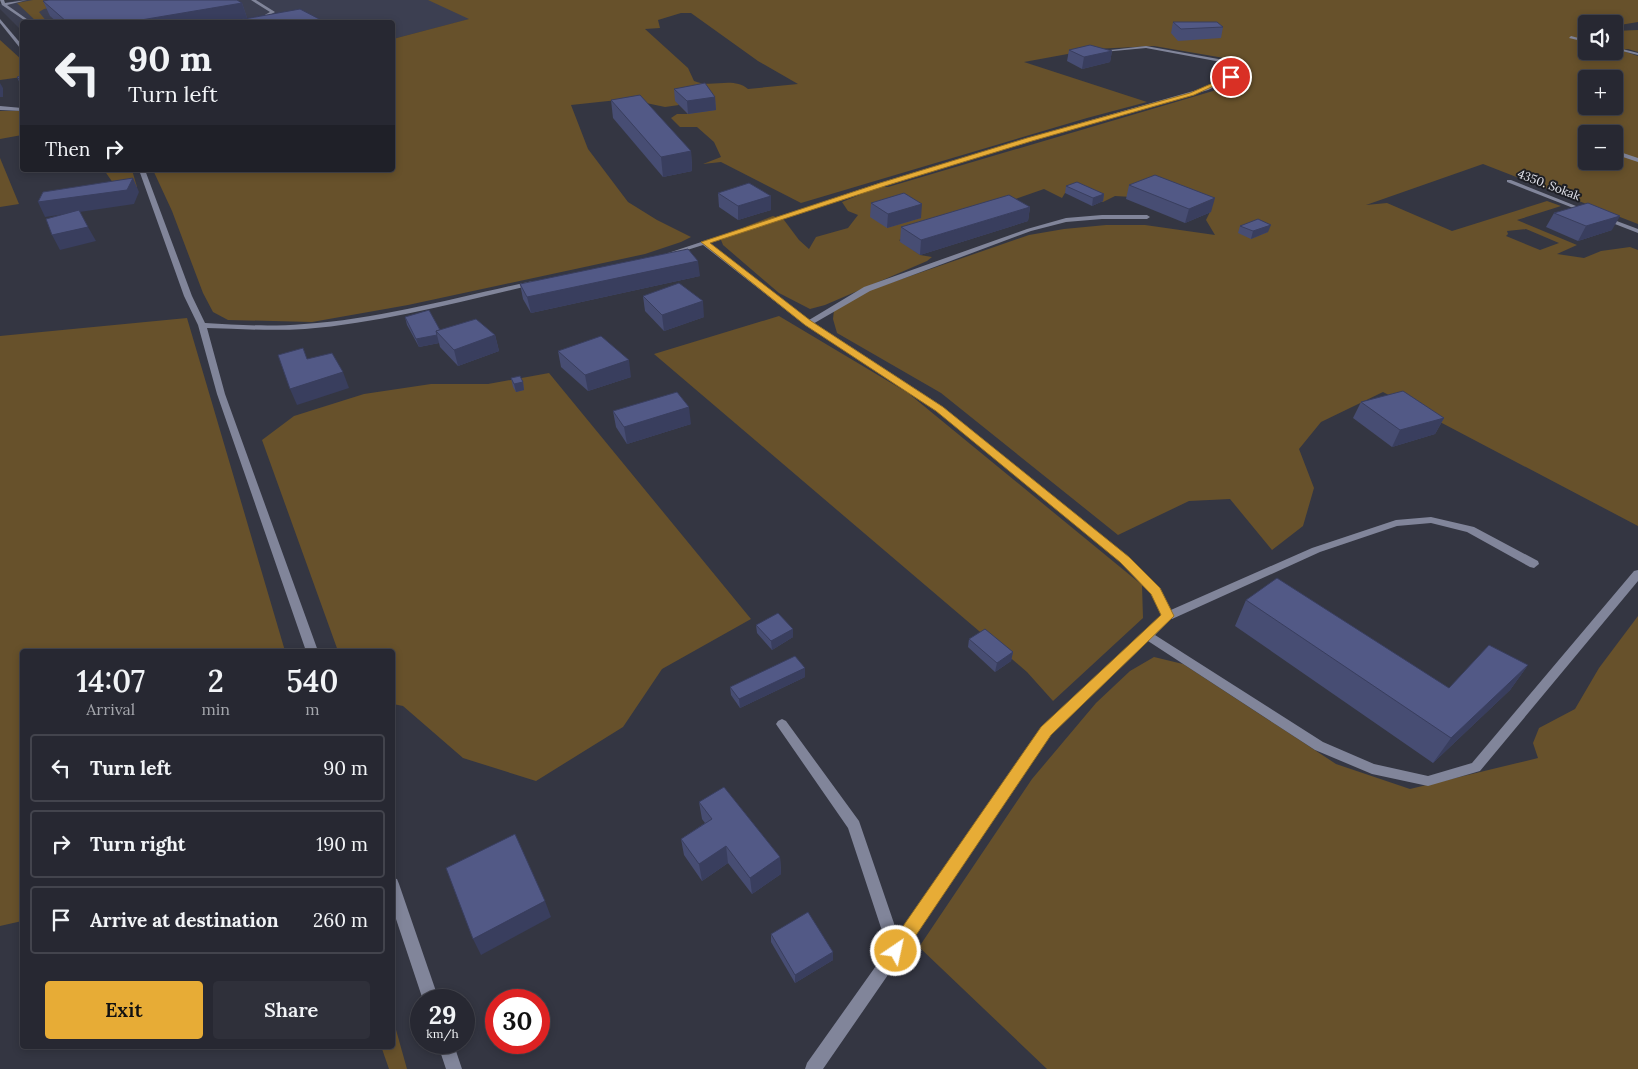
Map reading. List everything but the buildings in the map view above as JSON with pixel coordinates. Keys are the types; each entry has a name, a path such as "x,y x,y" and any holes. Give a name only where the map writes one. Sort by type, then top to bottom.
{"street":[{"path":"3,2 25,0"},
{"path":"247,20 264,17 273,12 253,0"},
{"path":"3,2 26,20"},
{"path":"0,20 20,45"},
{"path":"1571,37 1578,38"},
{"path":"654,258 882,184 1030,139 1206,89 1231,77 1234,72 1229,65 1222,61 1146,46 1103,51"},
{"path":"1623,50 1638,54"},
{"path":"0,108 20,110"},
{"path":"1623,155 1638,160"},
{"path":"143,172 188,296 202,325 221,394 311,649"},
{"name":"4350. Sokak","path":"1509,181 1592,213"},
{"path":"808,323 867,289 1029,230 1066,220 1102,217 1147,217"},
{"path":"1601,217 1638,231"},
{"path":"704,242 808,323 940,409 1124,560 1155,591 1168,616"},
{"path":"202,325 255,328 320,325 401,311 543,282"},
{"path":"812,1069 896,951 1046,731 1168,616 1316,550 1396,523 1431,520 1470,529 1534,564"},
{"path":"1148,635 1319,746 1372,769 1428,782 1476,767 1638,574"},
{"path":"782,724 854,825 896,951"},
{"path":"395,893 427,989"},
{"path":"449,1054 454,1069"}],"shaded area":[{"path":"18,0 457,0 470,19 395,38 395,20 20,20 20,29 0,9 0,4"},
{"path":"33,0 93,0 44,9 39,12 45,20 35,20 17,3"},
{"path":"428,0 1638,0 1638,22 1623,24 1623,15 1578,15 1578,60 1623,60 1623,51 1638,56 1638,224 1483,164 1366,205 1387,203 1452,231 1547,201 1561,206 1517,220 1577,245 1557,254 1584,258 1601,251 1630,247 1638,250 1638,526 1383,392 1321,422 1299,449 1314,488 1303,526 1272,550 1230,499 1189,501 1118,535 941,393 837,333 833,319 834,310 870,290 1029,235 1106,225 1145,225 1215,235 1206,220 1210,212 1132,197 1115,196 1103,202 1076,190 1065,193 1062,198 1044,189 899,240 920,255 932,257 927,261 825,305 810,309 779,293 723,245 721,240 747,226 773,216 784,220 799,240 809,249 816,237 848,228 858,215 848,211 842,202 879,187 888,187 1213,91 1242,74 1236,64 1224,58 1154,46 1095,49 1024,62 1147,102 801,203 721,162 703,164 721,157 714,142 697,127 680,127 671,118 677,114 688,114 676,101 679,105 665,107 627,99 571,105 588,149 628,202 657,220 691,237 645,254 408,305 312,322 228,320 213,312 203,293 172,211 154,172 395,172 395,38 469,19","holes":["681,13 691,13 758,61 798,84 748,89 735,83 708,84 694,81 688,68 645,29 660,28 658,20","1526,229 1559,243 1540,250 1506,236 1508,234 1507,231"]},
{"path":"1638,30 1638,52 1623,50 1623,31"},
{"path":"0,40 20,58 20,77 0,80"},
{"path":"0,111 20,111 20,135 0,139"},
{"path":"0,158 19,204 0,207"},
{"path":"105,172 133,172 137,187 118,190"},
{"path":"779,316 908,393 1142,585 1143,618 1053,701 1027,672 654,354"},
{"path":"187,318 284,649 20,649 20,921 0,926 0,336"},
{"path":"549,373 751,619 662,669 623,727 536,781 463,758 403,706 395,704 395,649 337,649 262,440 294,416 364,394 431,384 488,384"},
{"path":"1638,616 1638,1069 1047,1069 919,947 1032,779 1096,703 1130,671 1154,657 1183,664 1336,764 1410,789 1538,758 1533,743 1539,728 1575,709 1599,668"},
{"path":"395,1026 407,1069 389,1069 382,1049 395,1049"}],"route":[{"path":"896,951 1046,731 1168,616 1155,591 1124,560 940,409 808,323 704,242 882,184 1030,139 1192,94 1231,77"}]}
